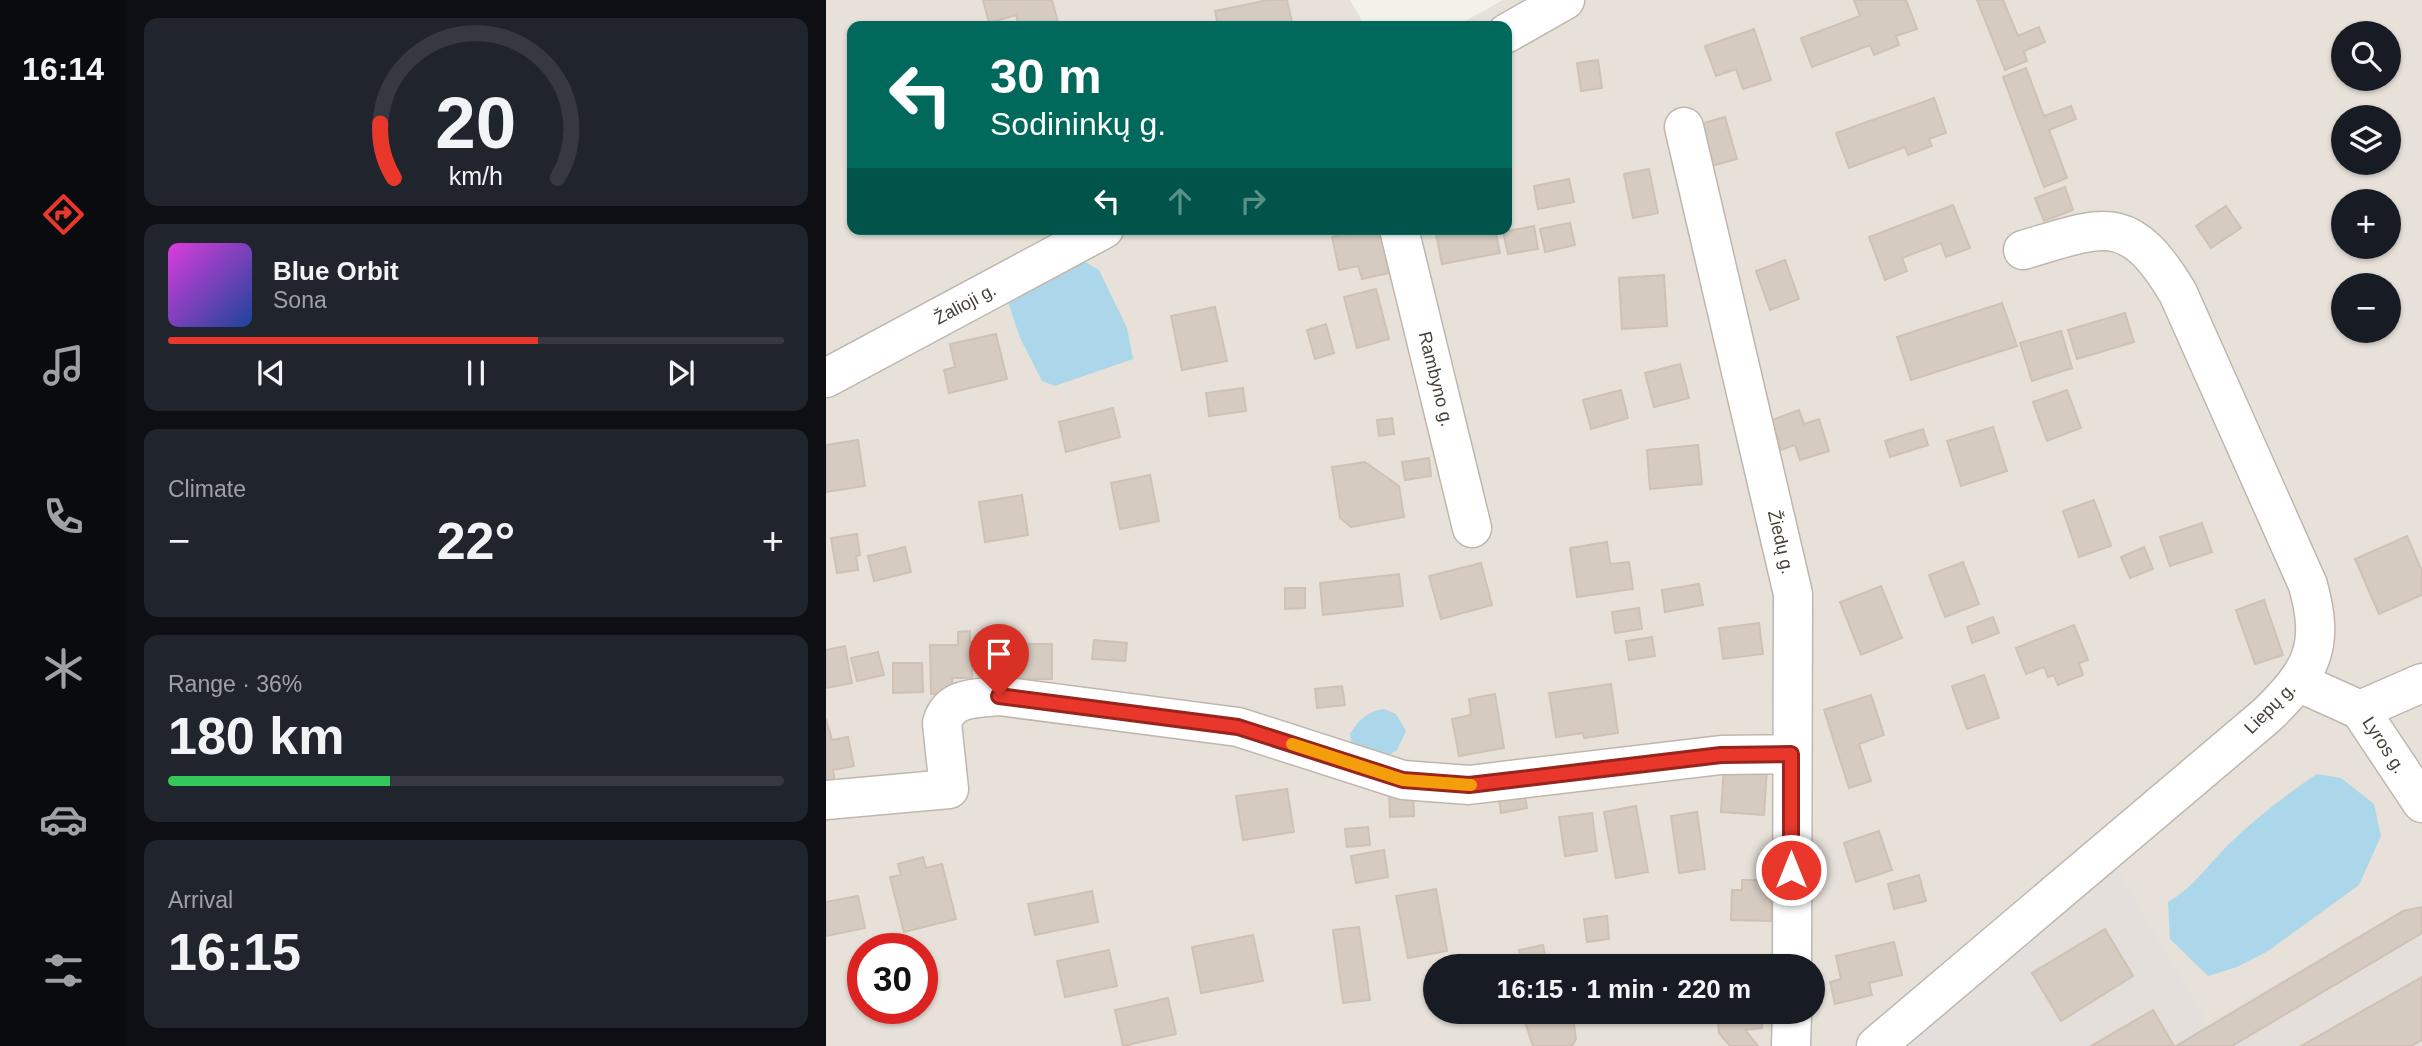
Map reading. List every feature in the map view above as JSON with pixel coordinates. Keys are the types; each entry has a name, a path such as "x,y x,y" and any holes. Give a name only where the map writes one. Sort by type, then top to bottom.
{"street":[{"path":"1512,30 1565,0"},
{"name":"Žiedų g.","path":"1684,127 1793,594 1792,954"},
{"name":"Liepų g.","path":"1876,1046 2267,715 2298,682 2309,663 2316,641 2316,616 2308,585 2178,293 2158,260 2138,243 2107,229 2085,231 2023,250"},
{"name":"Žalioji g.","path":"826,378 1093,235"},
{"name":"Rambyno g.","path":"1400,235 1472,528"},
{"name":"Lyros g.","path":"2298,682 2360,710 2422,803"},
{"path":"2360,710 2422,683"},
{"path":"826,800 949,789 942,723 945,713 960,700 999,696 1238,727 1403,780 1431,784 1469,785 1721,755 1791,754"},
{"path":"1791,1046 1792,1024"}],"shaded area":[{"path":"826,0 1350,0 1362,21 847,21 847,235 1512,235 1512,21 1465,21 1503,0 2422,0 2422,898 2207,1022 1991,975 1907,1046 826,1046"},
{"path":"2114,864 2207,1022 2422,898 2422,1046 1907,1046"}],"water":[{"path":"1078,258 1099,270 1127,328 1133,359 1055,386 1042,381 1020,338 1007,299"},
{"path":"1384,709 1396,714 1406,731 1397,750 1379,761 1352,748 1350,734 1364,717"},
{"path":"2317,774 2341,778 2374,804 2381,836 2359,885 2268,951 2237,967 2208,976 2170,939 2168,902 2192,883 2248,826"}],"building":[{"path":"983,0 1052,0 1058,21 1018,21 1016,15 988,21"},
{"path":"1268,0 1287,0 1292,21 1217,21 1215,11"},
{"path":"1854,0 1906,0 1917,29 1896,36 1899,45 1874,55 1870,45 1812,67 1801,38 1860,16"},
{"path":"1977,0 2003,0 2018,36 2039,27 2045,42 2024,51 2027,61 2005,70"},
{"path":"1754,29 1771,80 1743,89 1736,69 1716,76 1705,46"},
{"path":"1598,60 1602,88 1581,91 1577,63"},
{"path":"2026,68 2044,116 2071,106 2076,119 2049,130 2067,178 2044,187 2003,77"},
{"path":"1934,98 1946,133 1929,139 1932,146 1908,155 1905,147 1849,168 1836,133"},
{"path":"1725,117 1737,159 1708,167 1697,125"},
{"path":"1649,169 1658,213 1633,218 1624,174"},
{"path":"1569,179 1574,202 1538,209 1534,186"},
{"path":"2065,187 2073,210 2044,221 2035,198"},
{"path":"1953,205 1970,248 1946,257 1941,243 1902,258 1907,271 1885,280 1869,237"},
{"path":"2226,206 2241,228 2211,248 2196,226"},
{"path":"1570,223 1575,245 1545,252 1540,229"},
{"path":"1534,226 1538,249 1508,254 1504,235 1512,235 1512,230"},
{"path":"1381,235 1389,273 1362,279 1358,266 1339,270 1332,237"},
{"path":"1436,235 1496,235 1500,253 1442,264"},
{"path":"1785,260 1799,299 1770,310 1756,271"},
{"path":"1664,275 1667,326 1622,329 1619,278"},
{"path":"1376,289 1389,339 1357,348 1344,297"},
{"path":"2002,303 2017,346 1911,380 1897,337"},
{"path":"1215,307 1227,361 1182,370 1171,316"},
{"path":"2125,313 2134,342 2077,359 2068,330"},
{"path":"1326,324 1334,353 1315,359 1307,330"},
{"path":"2061,331 2072,368 2032,381 2020,343"},
{"path":"996,334 1007,379 949,393 944,370 955,367 950,344"},
{"path":"1680,364 1689,398 1654,407 1645,373"},
{"path":"1243,388 1246,411 1209,416 1206,393"},
{"path":"1621,390 1628,418 1591,429 1583,400"},
{"path":"2067,390 2081,428 2047,441 2033,402"},
{"path":"1113,408 1120,437 1066,452 1059,422"},
{"path":"1799,410 1804,424 1819,419 1829,451 1800,460 1795,445 1781,450 1772,420"},
{"path":"1392,418 1394,434 1379,436 1377,420"},
{"path":"1993,427 2007,471 1961,486 1947,441"},
{"path":"1923,429 1928,445 1890,457 1885,441"},
{"path":"858,440 865,486 826,492 826,445"},
{"path":"1698,445 1702,484 1650,489 1647,450"},
{"path":"1429,458 1431,476 1405,480 1402,462"},
{"path":"1365,462 1399,486 1404,517 1351,527 1340,518 1332,467"},
{"path":"1150,475 1159,521 1120,529 1111,483"},
{"path":"1022,495 1028,535 985,542 979,502"},
{"path":"2094,500 2111,546 2079,557 2063,511"},
{"path":"2202,523 2212,552 2170,566 2160,537"},
{"path":"857,534 860,555 856,556 858,570 837,573 831,538"},
{"path":"2407,536 2422,571 2422,595 2379,614 2355,559"},
{"path":"1607,542 1610,564 1629,562 1633,589 1577,597 1570,548"},
{"path":"905,547 911,572 874,581 868,556"},
{"path":"2144,547 2153,569 2130,578 2121,557"},
{"path":"1963,562 1979,604 1945,617 1929,575"},
{"path":"1481,563 1492,605 1441,619 1429,576"},
{"path":"1399,574 1403,606 1323,615 1320,583"},
{"path":"1699,584 1703,605 1665,612 1662,590"},
{"path":"1881,586 1902,638 1861,655 1840,602"},
{"path":"1285,588 1305,588 1305,608 1285,609"},
{"path":"2264,600 2283,655 2255,664 2236,610"},
{"path":"1639,608 1642,629 1615,633 1612,612"},
{"path":"1993,617 1999,633 1972,643 1967,627"},
{"path":"1759,623 1763,654 1723,659 1719,628"},
{"path":"2074,625 2088,660 2079,663 2083,675 2058,685 2054,675 2048,677 2044,667 2026,674 2016,648"},
{"path":"970,631 970,642 988,641 988,667 972,667 972,678 952,678 953,693 931,694 930,645 958,645 958,632"},
{"path":"1652,637 1655,656 1629,660 1626,641"},
{"path":"1094,640 1127,643 1125,661 1092,659"},
{"path":"1009,644 1052,644 1052,679 1009,679"},
{"path":"845,646 852,683 826,688 826,650"},
{"path":"878,652 884,675 857,681 851,658"},
{"path":"893,663 922,663 923,692 893,693"},
{"path":"1984,675 1999,718 1967,729 1952,686"},
{"path":"1611,684 1618,733 1584,738 1583,733 1556,737 1549,693"},
{"path":"1342,686 1345,705 1317,708 1315,689"},
{"path":"1495,694 1504,748 1459,756 1452,719 1471,715 1469,699"},
{"path":"1871,695 1884,735 1859,744 1871,781 1849,788 1824,710"},
{"path":"826,719 832,740 848,737 854,766 833,770 835,783 826,785"},
{"path":"1724,766 1767,768 1764,815 1721,812"},
{"path":"1523,787 1527,808 1501,813 1498,791"},
{"path":"1287,789 1294,832 1243,840 1236,796"},
{"path":"1413,791 1414,816 1390,817 1389,792"},
{"path":"1636,806 1648,872 1616,878 1604,812"},
{"path":"1697,812 1705,869 1679,873 1671,816"},
{"path":"1592,813 1597,851 1565,856 1559,817"},
{"path":"1368,827 1370,845 1347,847 1345,829"},
{"path":"1879,831 1892,870 1856,882 1844,843"},
{"path":"1384,850 1388,877 1356,883 1351,856"},
{"path":"923,857 926,868 942,864 956,919 904,932 890,877 901,875 898,864"},
{"path":"1919,875 1926,901 1894,909 1888,884"},
{"path":"1742,880 1772,880 1771,921 1731,920 1732,890 1742,890"},
{"path":"1436,889 1447,951 1408,958 1396,896"},
{"path":"1092,891 1098,922 1035,935 1028,904"},
{"path":"858,896 865,928 826,936 826,902"},
{"path":"2422,907 2422,933 2232,1046 2176,1046 2403,911"},
{"path":"1607,916 1609,939 1587,942 1584,919"},
{"path":"1359,927 1370,1000 1343,1003 1333,930"},
{"path":"2105,929 2133,976 2061,1021 2032,973"},
{"path":"1253,935 1263,981 1201,993 1192,947"},
{"path":"1894,942 1902,975 1869,983 1872,995 1835,1004 1830,982 1841,979 1836,956"},
{"path":"1543,945 1545,954 1520,954 1519,950"},
{"path":"1109,950 1117,986 1065,997 1057,961"},
{"path":"2422,977 2422,1040 2411,1046 2301,1046"},
{"path":"1168,998 1176,1034 1123,1046 1115,1010"},
{"path":"2153,1010 2174,1046 2091,1046"},
{"path":"1526,1024 1574,1024 1576,1039 1572,1046 1533,1046"},
{"path":"1718,1024 1762,1024 1762,1028 1745,1030 1758,1046 1730,1046 1719,1033"}],"slow traffic":[{"path":"1292,744 1403,780 1471,785"}],"route":[{"path":"999,696 1238,727 1403,780 1431,784 1469,785 1721,755 1791,754 1791,870"}]}
